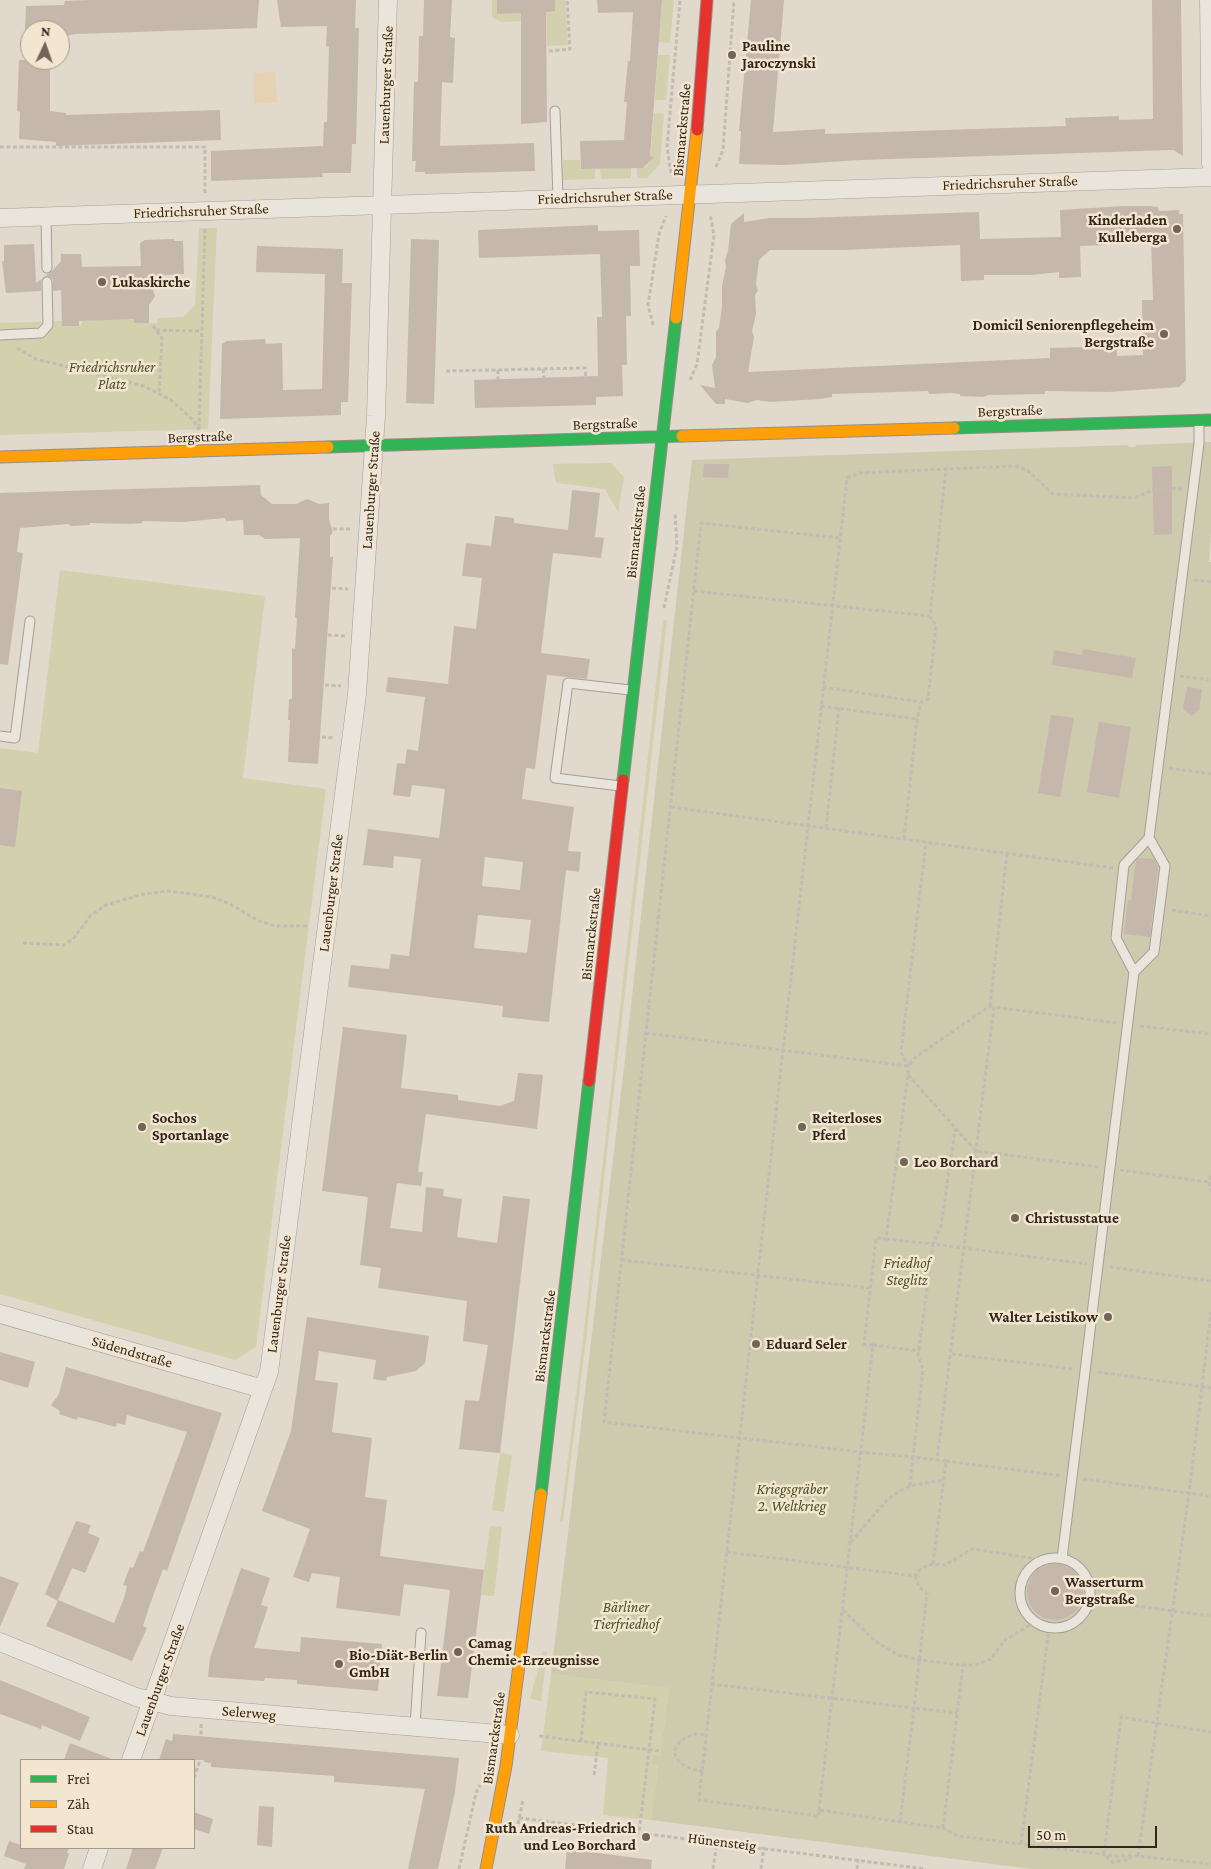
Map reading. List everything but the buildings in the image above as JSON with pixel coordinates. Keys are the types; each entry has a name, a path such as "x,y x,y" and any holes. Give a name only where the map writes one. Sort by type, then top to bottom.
{"street":[{"name":"Lauenburger Straße","path":"131,1759 270,1367 357,694 374,447 388,0"},
{"name":"Bismarckstraße","path":"486,1869 498,1813 510,1734 555,1387 661,438 691,194 707,0"},
{"path":"1209,0 1211,164"},
{"name":"Friedrichsruher Straße","path":"0,218 1211,177"},
{"name":"Bergstraße","path":"0,457 1205,420"},
{"name":"Südendstraße","path":"0,1314 263,1389"},
{"name":"Selerweg","path":"0,1642 152,1702 171,1706 510,1734"},
{"path":"92,1869 99,1849"}],"lane":[{"path":"555,111 558,198"},
{"path":"46,217 47,268"},
{"path":"0,335 41,333 48,325 47,282"},
{"path":"1062,1558 1134,972 1116,938 1124,865 1149,838 1192,490 1205,420"},
{"path":"0,736 15,738 30,620"},
{"path":"622,786 555,778 568,683 633,690"},
{"path":"1134,972 1154,952 1165,866 1149,838"},
{"path":"1062,1558 1079,1567 1087,1577 1090,1588 1090,1600 1079,1619 1065,1627 1048,1628 1035,1622 1027,1614 1022,1605 1020,1594 1026,1573 1044,1560 1062,1558"},
{"path":"415,1726 421,1634"}],"path":[{"path":"549,51 570,50 567,0"},
{"path":"671,180 667,147 680,0"},
{"path":"715,170 723,150 734,0"},
{"path":"0,147 205,148 205,194"},
{"path":"690,381 697,364 714,235 709,209"},
{"path":"652,333 653,324 648,305 659,234 667,210"},
{"path":"17,335 17,347 36,359 144,386 179,407 193,420 199,431 205,224"},
{"path":"159,394 162,338 154,328 202,331"},
{"path":"446,371 585,368 586,379"},
{"path":"543,369 544,378"},
{"path":"498,370 498,379"},
{"path":"873,1345 819,1816 699,1800 847,478 859,472 1015,466 1027,470 1053,494 1135,498 1157,488 1192,490"},
{"path":"823,687 921,702 928,699 936,626 930,616 946,469"},
{"path":"840,538 701,523 604,1422 946,1461 1211,1496"},
{"path":"333,529 352,529"},
{"path":"332,588 348,589"},
{"path":"694,591 930,616"},
{"path":"328,635 345,636"},
{"path":"1169,675 1211,680"},
{"path":"325,685 341,686"},
{"path":"904,839 917,719 921,702"},
{"path":"821,706 917,719"},
{"path":"826,828 839,708"},
{"path":"322,738 335,738"},
{"path":"1158,766 1211,774"},
{"path":"670,807 1124,870"},
{"path":"886,1239 908,1075 908,1066 901,1052 926,842"},
{"path":"937,1460 976,1151 1007,853"},
{"path":"23,943 64,945 73,939 91,915 106,905 144,894 168,891 212,897 230,904 259,921 275,926 308,926"},
{"path":"1173,903 1172,912 1211,916"},
{"path":"908,1066 916,1057 992,1007 1211,1034"},
{"path":"646,1033 908,1066"},
{"path":"908,1075 976,1151 1209,1182"},
{"path":"910,1486 923,1369 918,1351 933,1244 941,1226 955,1129"},
{"path":"1211,1176 1209,1182 1211,1192"},
{"path":"918,1351 864,1344 876,1238 960,1248"},
{"path":"621,1260 870,1288"},
{"path":"1138,1856 1189,1493 1211,1312"},
{"path":"933,1564 946,1461"},
{"path":"850,1542 886,1501 910,1486 944,1480"},
{"path":"915,1576 921,1568 933,1564 945,1565 973,1549 1044,1560"},
{"path":"727,1552 915,1576"},
{"path":"900,1822 927,1593 919,1587 915,1576"},
{"path":"1090,1600 1211,1616"},
{"path":"842,1609 875,1641 900,1654 920,1660 964,1665 976,1665 991,1659 1005,1640 1035,1622"},
{"path":"1021,1844 1048,1628"},
{"path":"943,1828 964,1665"},
{"path":"711,1684 958,1713"},
{"path":"581,1741 586,1692 655,1699 639,1833"},
{"path":"1104,1854 1121,1718 1211,1732"},
{"path":"200,1723 201,1737"},
{"path":"702,1772 689,1768 679,1762 672,1752 680,1741 694,1734 707,1734"},
{"path":"539,1736 660,1751"},
{"path":"594,1775 598,1744"},
{"path":"195,1775 201,1757"},
{"path":"459,1869 476,1792 482,1782"},
{"path":"819,1810 943,1828 958,1836 1104,1854 1211,1864"},
{"name":"Hünensteig","path":"519,1818 926,1869"},
{"path":"713,1869 717,1842"},
{"path":"761,1869 764,1848"},
{"path":"1104,1854 1112,1862 1128,1860 1132,1856"},
{"path":"856,1869 858,1859"}],"green space":[{"path":"492,0 497,0 497,14 523,13 523,21 502,22 492,17"},
{"path":"546,0 565,0 568,45 547,46"},
{"path":"662,0 674,0 670,42 668,43 659,42"},
{"path":"658,55 670,55 666,100 655,100"},
{"path":"654,113 664,114 660,164 647,178 637,178 637,168 646,167 650,162"},
{"path":"563,160 580,160 581,169 595,169 595,179 563,180"},
{"path":"631,168 631,178 601,179 600,169"},
{"name":"Friedrichsruher Platz","path":"199,228 217,228 208,429 0,435 0,323 64,321 64,326 81,326 82,321 136,318 137,323 157,323 157,318 183,317 195,305"},
{"name":"Friedhof Steglitz","path":"1211,442 1211,533 1209,562 1211,562 1211,1869 1032,1869 651,1820 658,1766 652,1764 653,1755 660,1756 669,1688 551,1674 624,1068 692,460 1128,445 1129,447 1135,447 1136,445"},
{"path":"611,463 624,477 618,512 605,489 557,483 555,480 553,464"},
{"name":"Sochos Sportanlage","path":"60,570 265,596 243,778 326,789 256,1347 235,1360 0,1294 0,748 38,753"},
{"path":"663,620 667,620 586,1340 563,1522 560,1522 583,1339"},
{"path":"500,1453 512,1455 504,1512 492,1510"},
{"path":"490,1526 502,1527 494,1596 481,1595"},
{"path":"543,1651 547,1652 541,1701 530,1699"},
{"path":"551,1674 669,1688 660,1756 653,1756 652,1764 658,1765 651,1820 603,1815 608,1758 541,1751"}],"sand":[{"path":"275,72 277,102 254,104 253,73"}],"traffic: fast":[{"path":"623,780 676,318"},
{"path":"954,428 1211,420"},
{"path":"328,447 682,436"},
{"path":"541,1494 589,1081"}],"traffic: slow":[{"path":"676,318 697,130"},
{"path":"682,436 954,428"},
{"path":"0,457 328,447"},
{"path":"486,1869 506,1766 541,1494"}],"traffic: jam":[{"path":"697,130 707,0"},
{"path":"589,1081 623,780"}],"place":[{"name":"Pauline Jaroczynski","path":"732,55"},
{"name":"Kinderladen Kulleberga","path":"1177,229"},
{"name":"Lukaskirche","path":"102,282"},
{"name":"Domicil Seniorenpflegeheim Bergstraße","path":"1164,334"},
{"name":"Sochos Sportanlage","path":"142,1127"},
{"name":"Reiterloses Pferd","path":"802,1127"},
{"name":"Leo Borchard","path":"904,1162"},
{"name":"Christusstatue","path":"1015,1218"},
{"name":"Walter Leistikow","path":"1108,1317"},
{"name":"Eduard Seler","path":"756,1344"},
{"name":"Wasserturm Bergstraße","path":"1055,1591"},
{"name":"Camag Chemie-Erzeugnisse","path":"458,1652"},
{"name":"Bio-Diät-Berlin GmbH","path":"339,1664"},
{"name":"Ruth Andreas-Friedrich und Leo Borchard","path":"646,1837"}],"park label":[{"name":"Kriegsgräber 2. Weltkrieg","path":"792,1498"},
{"name":"Bärliner Tierfriedhof","path":"626,1616"}]}
